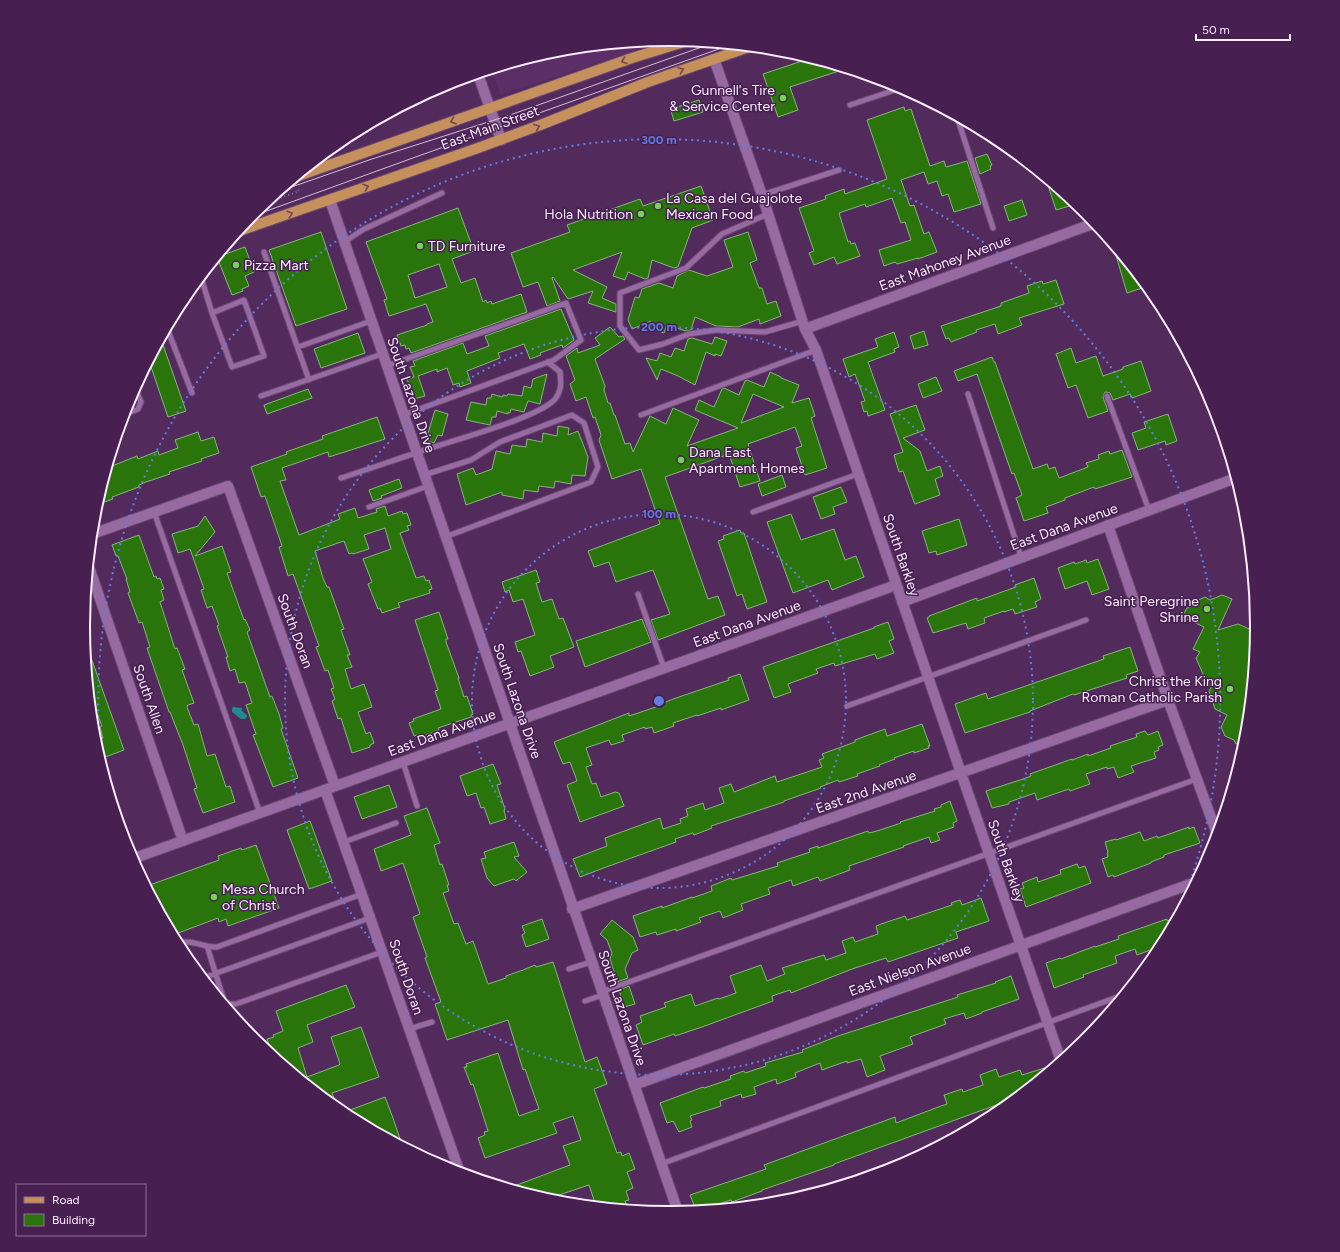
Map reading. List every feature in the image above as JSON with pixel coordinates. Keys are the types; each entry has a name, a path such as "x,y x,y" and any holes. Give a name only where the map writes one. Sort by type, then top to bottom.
{"main road":[{"name":"East Main Street","path":"303,178 490,109 639,56 672,46"},
{"name":"East Main Street","path":"251,226 500,140 648,82 739,50"}],"street":[{"name":"South Barkley","path":"714,58 762,195 804,325 816,350 927,677 1059,1055"},
{"path":"480,79 500,140"},
{"name":"South Lazona Drive","path":"330,200 510,723 572,909 676,1206"},
{"name":"East Mahoney Avenue","path":"804,325 1089,225"},
{"name":"East Dana Avenue","path":"902,602 1231,480"},
{"name":"South Doran","path":"154,512 228,486 330,788 344,842 457,1165"},
{"path":"98,532 154,512"},
{"path":"1108,525 1168,700 1214,825"},
{"name":"South Allen","path":"92,576 183,841"},
{"name":"East Dana Avenue","path":"138,857 896,585"},
{"name":"East 2nd Avenue","path":"572,909 1168,700"},
{"name":"East Nielson Avenue","path":"634,1085 1189,884"}],"lane":[{"path":"850,105 893,91"},
{"path":"959,124 993,228"},
{"path":"762,195 839,170"},
{"path":"344,242 364,229 442,193"},
{"path":"768,214 722,234 686,268 620,293 620,326 639,350 663,344 689,334 716,330 765,332 804,325"},
{"path":"264,252 309,380"},
{"path":"203,283 212,313 232,367 264,356 244,300 212,313"},
{"path":"386,366 566,303 581,340 554,360 403,415"},
{"path":"298,347 371,321"},
{"path":"169,334 192,393"},
{"path":"642,415 816,350"},
{"path":"261,396 382,354"},
{"path":"341,478 476,435 539,410 555,399 562,385 560,372 548,362"},
{"path":"968,394 1021,557"},
{"path":"131,412 138,409 141,402 138,395"},
{"path":"1107,396 1149,510"},
{"path":"424,475 471,460 500,442 572,415 584,423 598,467 591,482 445,537"},
{"path":"753,512 858,474"},
{"path":"369,507 428,486"},
{"path":"154,512 260,813"},
{"path":"638,594 664,668"},
{"path":"847,706 1086,620"},
{"path":"403,762 417,806"},
{"path":"585,1001 1197,780"},
{"path":"344,842 396,823"},
{"path":"184,942 217,947 362,894"},
{"path":"208,976 370,918"},
{"path":"207,946 221,993"},
{"path":"231,1004 236,1004 382,952"},
{"path":"569,969 591,962"},
{"path":"661,1164 1114,998"},
{"path":"409,1029 432,1022"}],"path":[{"path":"279,199 299,191 297,182"}],"shaded area":[{"path":"646,47 501,95 493,74 557,57 594,51"},
{"path":"233,707 242,708 242,711 247,715 247,717 245,719 241,719 232,712"}],"building":[{"name":"Gunnell's Tire & Service Center","path":"801,61 838,71 790,87 798,110 778,117 763,74"},
{"path":"699,100 703,112 674,121 671,111 678,109 677,107"},
{"path":"904,107 905,111 911,109 930,166 944,161 946,167 967,161 981,204 954,212 948,194 942,196 937,181 928,184 924,172 901,180 910,206 914,205 924,234 929,232 937,252 918,259 897,264 895,262 884,266 879,250 911,240 905,222 901,223 892,198 866,207 865,204 839,213 848,242 850,241 851,244 855,243 860,256 837,264 834,257 814,265 809,253 814,251 799,208 826,199 825,196 844,189 845,194 887,179 867,120"},
{"path":"987,154 992,165 990,166 991,169 980,174 975,158"},
{"path":"701,186 713,220 692,228 678,267 674,268 652,260 648,278 645,279 628,272 625,280 613,276 622,252 573,270 607,287 602,298 616,304 616,312 588,303 593,291 568,299 553,277 552,278 560,301 547,306 538,282 523,287 511,253 570,232 567,225 640,199 643,206"},
{"path":"1049,187 1069,206 1056,210"},
{"path":"1022,200 1027,215 1009,221 1004,206"},
{"path":"458,208 474,251 452,259 461,283 475,278 483,302 486,300 487,303 491,301 492,304 521,294 527,312 411,353 409,348 406,349 405,345 401,346 397,335 433,322 426,304 389,316 384,300 387,299 366,242","holes":["439,264 447,287 415,298 408,275"]},
{"path":"321,232 347,309 296,326 269,250"},
{"path":"748,232 757,260 750,263 759,288 762,288 767,304 776,301 781,316 760,324 759,319 738,327 716,326 695,317 691,330 686,331 667,325 664,333 648,327 651,321 632,329 628,320 635,297 639,298 642,289 659,283 673,288 677,276 689,270 707,276 733,267 724,240"},
{"name":"Pizza Mart","path":"245,247 254,272 245,276 249,286 242,289 243,291 232,295 219,262 226,254"},
{"path":"1116,257 1141,288 1127,293"},
{"path":"1056,280 1064,304 1019,318 1022,325 998,334 995,324 976,330 977,332 951,342 949,338 946,339 941,326 1001,306 1001,303 1029,293 1027,286 1042,281 1043,284"},
{"path":"561,309 574,340 563,348 562,345 540,353 541,355 530,359 524,344 498,353 500,358 467,371 471,383 460,387 459,383 453,385 447,368 437,372 437,369 418,376 425,396 414,399 407,379 414,377 410,367 415,366 413,361 463,343 467,354 489,346 485,336"},
{"path":"610,327 619,337 623,336 625,339 595,359 605,386 604,390 608,403 610,403 615,415 625,444 630,443 633,452 650,416 666,424 673,408 699,420 687,446 738,428 695,410 699,400 714,407 722,389 724,388 739,395 745,381 747,380 764,387 770,372 799,385 792,403 809,398 815,416 811,418 827,468 805,475 796,448 802,446 795,427 748,444 760,481 740,487 729,454 665,477 708,599 718,596 725,615 658,640 651,620 670,614 653,570 616,582 609,562 594,567 588,551 660,524 641,469 612,479 599,440 601,435 595,417 593,418 586,397 576,401 570,384 575,380 566,356 577,348 578,353 600,345 595,338","holes":["753,394 784,407 741,423"]},
{"path":"924,331 928,345 914,349 910,336"},
{"path":"894,332 899,347 894,349 895,352 868,362 885,410 868,416 867,411 864,412 861,402 865,401 855,374 849,377 843,359 878,347 875,339"},
{"path":"358,333 365,353 321,368 314,349"},
{"path":"715,337 727,341 721,356 715,354 715,356 706,352 695,385 661,369 657,380 646,358 657,361 660,353 671,357 675,348 684,351 688,339 692,338 712,344"},
{"path":"163,345 186,411 168,417 151,367"},
{"path":"1071,348 1076,363 1096,356 1103,376 1141,361 1151,391 1132,398 1130,394 1113,400 1110,393 1105,392 1103,397 1108,411 1088,418 1076,385 1068,388 1056,354"},
{"path":"992,357 1033,469 1047,464 1049,469 1055,467 1059,478 1088,467 1086,463 1099,459 1098,455 1109,451 1110,454 1122,450 1132,477 1095,489 1094,487 1065,498 1065,500 1046,507 1048,513 1024,521 1016,498 1022,495 1014,473 1012,474 977,374 958,381 954,371"},
{"path":"547,374 540,404 528,401 524,412 511,409 510,413 508,412 508,414 497,411 496,417 492,417 490,425 466,420 471,402 486,405 487,398 491,398 492,394 502,397 503,395 507,396 508,394 522,396 524,386 531,388 533,379"},
{"path":"936,377 942,391 923,398 918,384"},
{"path":"308,389 312,398 267,414 264,405"},
{"path":"916,405 925,430 903,438 920,451 927,471 940,466 943,476 935,479 940,495 915,504 903,471 899,472 894,455 903,452 890,414"},
{"path":"435,410 448,414 442,436 438,435 434,443 426,440"},
{"path":"1168,414 1177,441 1166,445 1165,441 1138,450 1132,433 1146,428 1144,422"},
{"path":"377,417 385,439 329,457 328,452 282,468 286,480 280,481 299,535 340,519 338,514 355,508 358,518 377,512 376,509 385,506 388,516 402,511 403,514 407,513 411,525 407,526 409,530 400,533 416,578 424,576 426,581 429,580 432,589 429,590 430,593 398,603 400,607 382,613 380,608 378,609 368,584 372,582 363,559 391,549 385,528 364,535 369,549 349,554 344,541 315,551 323,578 327,587 329,587 344,629 341,630 350,655 347,655 352,667 345,669 351,689 364,684 372,707 358,712 366,734 370,732 374,743 370,745 370,747 352,753 341,718 338,719 332,701 335,699 331,689 334,688 328,670 325,671 316,647 319,646 293,574 288,576 279,547 282,546 265,496 261,497 251,467 287,454 286,452 323,439 322,436"},
{"path":"558,426 569,428 568,435 578,431 588,457 585,476 572,475 571,484 555,481 554,488 539,486 538,492 524,490 523,499 502,495 502,492 466,505 457,474 473,468 476,475 492,469 496,451 510,454 512,445 526,447 527,439 542,442 543,433 557,436"},
{"path":"198,432 201,441 214,437 219,453 201,459 202,461 169,472 170,474 146,482 139,485 139,487 112,497 113,499 104,502 113,466 137,456 138,459 158,451 159,455 178,448 175,440"},
{"path":"782,475 786,487 762,496 758,484"},
{"path":"399,479 402,488 381,496 382,498 373,501 369,490"},
{"path":"841,487 847,502 833,507 835,514 821,519 813,497"},
{"path":"791,514 801,540 834,529 845,560 856,556 864,577 832,590 828,580 793,593 767,522"},
{"path":"205,516 215,532 195,556 222,546 231,572 227,573 244,620 245,619 250,630 247,632 270,697 272,696 279,714 283,728 281,729 298,778 273,787 253,735 256,734 246,705 252,703 245,682 239,683 235,669 230,671 226,657 228,657 217,626 219,625 212,606 207,608 201,590 204,589 190,549 178,553 172,534 198,526"},
{"path":"959,519 967,545 937,555 936,551 929,553 922,531"},
{"path":"740,530 741,533 744,533 767,602 747,609 742,594 737,596 718,541 724,539 723,536"},
{"path":"139,535 154,577 156,576 157,579 160,578 164,589 161,590 164,600 160,602 175,649 177,648 185,669 182,670 194,703 188,705 187,707 194,725 198,724 207,756 215,754 226,787 230,786 235,802 203,813 194,789 197,788 183,745 169,712 147,648 150,647 142,622 139,623 128,593 130,592 127,579 112,545"},
{"path":"1098,559 1109,589 1092,595 1087,581 1065,589 1058,568 1074,562 1075,564 1086,560 1087,563"},
{"path":"536,570 540,582 536,583 542,602 552,599 559,619 563,618 574,647 550,656 554,667 530,676 521,651 518,652 515,642 535,635 523,599 513,602 509,590 505,592 502,582"},
{"path":"1034,578 1041,599 1035,602 1037,607 1015,614 1013,609 1004,611 984,618 985,623 968,629 966,623 933,633 927,618 929,616 977,598 977,601 1016,587 1015,585"},
{"name":"Christ the King Roman Catholic Parish","path":"1222,595 1232,599 1218,630 1238,624 1250,629 1249,664 1245,702 1239,739 1238,743 1236,744 1234,740 1225,736 1221,727 1227,715 1215,709 1209,691 1212,686 1203,682 1201,677 1203,674 1196,658 1200,652 1193,649 1204,627 1187,619 1184,613 1187,608 1195,605 1196,601 1205,597 1210,600"},
{"path":"439,612 448,639 446,639 446,642 464,697 467,696 473,714 471,717 438,728 439,730 418,738 417,735 414,736 409,723 414,721 413,719 441,709 435,691 438,690 415,620"},
{"path":"642,619 651,642 585,667 576,641"},
{"path":"888,622 894,639 889,641 894,653 877,659 875,654 835,666 834,663 816,669 818,673 788,684 791,692 774,698 763,667"},
{"path":"1130,647 1138,671 1126,675 1127,678 1074,695 1073,694 1030,712 965,733 955,704 986,693 988,699 1104,659 1103,656"},
{"path":"91,657 124,750 105,757 101,739 103,738 100,727 102,726 97,714"},
{"path":"740,674 749,700 721,710 721,708 673,723 674,726 654,733 652,727 645,729 645,727 622,735 624,741 611,745 609,740 586,748 592,765 586,767 592,784 596,783 601,797 615,792 619,793 624,806 580,822 567,785 577,781 570,762 563,764 554,742 629,713 629,716 656,707 655,706 676,698 729,680 728,678"},
{"path":"922,724 930,746 928,746 929,748 914,753 914,751 894,758 895,759 879,765 880,766 857,774 858,776 839,782 838,780 784,802 711,826 712,828 694,835 693,833 675,839 676,842 580,877 573,859 607,846 605,838 660,818 663,829 681,823 680,819 688,816 686,809 703,803 705,810 724,803 719,788 731,784 734,792 775,776 777,782 822,767 819,760 824,758 822,754 855,742 855,740 885,729 887,736"},
{"path":"1145,731 1148,735 1158,731 1163,745 1158,747 1159,750 1154,752 1156,758 1131,766 1134,772 1118,778 1114,767 1107,769 1107,767 1086,774 1090,784 1070,791 1069,789 1037,800 1035,793 1009,802 1009,804 992,808 986,791 1023,779 1031,776 1030,774 1072,759 1088,754 1088,756 1111,748 1110,746 1137,737 1136,734"},
{"path":"493,764 501,784 497,785 505,809 506,819 490,824 484,807 481,808 476,793 467,796 460,776"},
{"path":"389,785 397,807 362,819 354,797"},
{"path":"950,801 957,821 953,823 954,827 937,833 940,840 931,843 929,837 849,866 850,870 820,881 818,877 793,886 791,880 768,888 770,894 741,904 743,910 723,918 720,911 699,918 701,922 676,931 676,929 657,935 656,932 640,937 633,916 712,891 711,886 731,878 732,880 778,866 777,863 810,852 809,849 818,846 818,848 868,831 869,833 877,831 935,811 934,809 941,807 941,805"},
{"path":"427,808 440,843 434,845 440,865 442,864 449,885 447,885 449,891 443,893 454,924 458,923 466,944 473,941 488,984 535,965 536,967 553,962 585,1062 597,1057 607,1084 594,1089 617,1153 621,1152 622,1156 629,1153 635,1169 627,1172 633,1188 626,1191 629,1200 625,1201 626,1204 594,1201 589,1185 558,1195 517,1185 570,1165 563,1146 581,1140 573,1116 553,1123 557,1133 485,1158 478,1138 485,1135 484,1132 488,1131 473,1084 471,1085 464,1067 467,1067 466,1064 498,1053 519,1116 539,1109 525,1069 523,1070 508,1020 447,1040 435,1004 441,1002 425,958 427,957 413,917 420,914 403,863 381,871 374,849 411,835 404,816"},
{"path":"310,821 332,881 309,889 287,830"},
{"path":"1189,827 1189,829 1194,827 1200,843 1164,855 1164,857 1151,863 1114,877 1113,875 1108,877 1102,859 1108,857 1105,842 1140,832 1144,841 1157,836 1158,838"},
{"path":"514,842 519,856 514,857 527,872 516,881 514,879 494,886 487,878 481,859 486,858 484,852"},
{"name":"Mesa Church of Christ","path":"256,845 279,908 228,926 226,919 219,922 218,918 179,933 151,885 219,860 218,856 241,848 242,850"},
{"path":"1077,864 1079,868 1085,866 1091,883 1026,907 1020,889 1024,888 1022,883 1037,877 1038,882 1061,874 1060,870"},
{"path":"981,898 989,921 956,932 958,938 888,962 886,958 852,969 791,993 790,990 772,996 773,1001 702,1027 675,1036 674,1034 643,1045 636,1025 642,1022 640,1016 666,1007 664,1003 691,994 695,1006 718,998 719,999 736,993 730,976 761,965 767,981 785,974 782,968 824,955 826,960 846,953 842,941 853,937 855,942 878,934 876,926 905,916 907,920 952,905 951,903 960,900 962,905"},
{"path":"542,919 549,939 526,947 522,935 525,933 522,926"},
{"path":"1167,919 1167,921 1169,920 1151,950 1137,955 1135,949 1115,956 1117,963 1083,975 1084,977 1054,988 1046,963 1119,939 1118,936"},
{"path":"612,920 633,937 638,950 632,953 625,969 628,978 617,982 610,959 612,953 607,940 600,934"},
{"path":"1011,976 1019,999 966,1019 964,1013 944,1019 946,1024 910,1037 913,1044 880,1056 885,1070 867,1077 861,1059 847,1063 847,1061 822,1070 820,1063 795,1073 796,1077 777,1084 776,1079 754,1087 756,1094 742,1098 741,1094 720,1101 721,1106 690,1116 692,1120 690,1121 692,1127 679,1132 673,1121 667,1123 660,1103 703,1087 704,1088 731,1079 730,1076 744,1071 745,1073 766,1066 765,1063 803,1052 802,1050 838,1036 958,997 957,995 996,983 995,982"},
{"path":"346,985 355,1007 307,1025 313,1042 298,1048 307,1077 340,1064 331,1037 361,1027 379,1077 332,1093 334,1098 317,1086 269,1044 267,1039 274,1037 273,1035 283,1031 276,1011"},
{"path":"629,986 635,1004 624,1007 619,990"},
{"path":"1045,1068 996,1105 732,1202 731,1200 719,1204 694,1205 690,1195 766,1169 764,1165 895,1117 896,1123 947,1104 944,1095 962,1089 963,1092 983,1085 980,1075 996,1069 999,1077 1020,1070 1022,1075"},
{"path":"385,1097 400,1139 380,1128 351,1110"}],"tram line":[{"path":"292,187 372,159 510,115 702,47"},
{"path":"265,212 721,48"}],"place":[{"name":"Gunnell's Tire & Service Center","path":"783,98"},
{"name":"La Casa del Guajolote Mexican Food","path":"658,206"},
{"name":"Hola Nutrition","path":"641,214"},
{"name":"TD Furniture","path":"420,246"},
{"name":"Pizza Mart","path":"236,265"},
{"name":"Dana East Apartment Homes","path":"681,460"},
{"name":"Saint Peregrine Shrine","path":"1207,609"},
{"name":"Christ the King Roman Catholic Parish","path":"1230,689"},
{"name":"Mesa Church of Christ","path":"214,897"}]}
